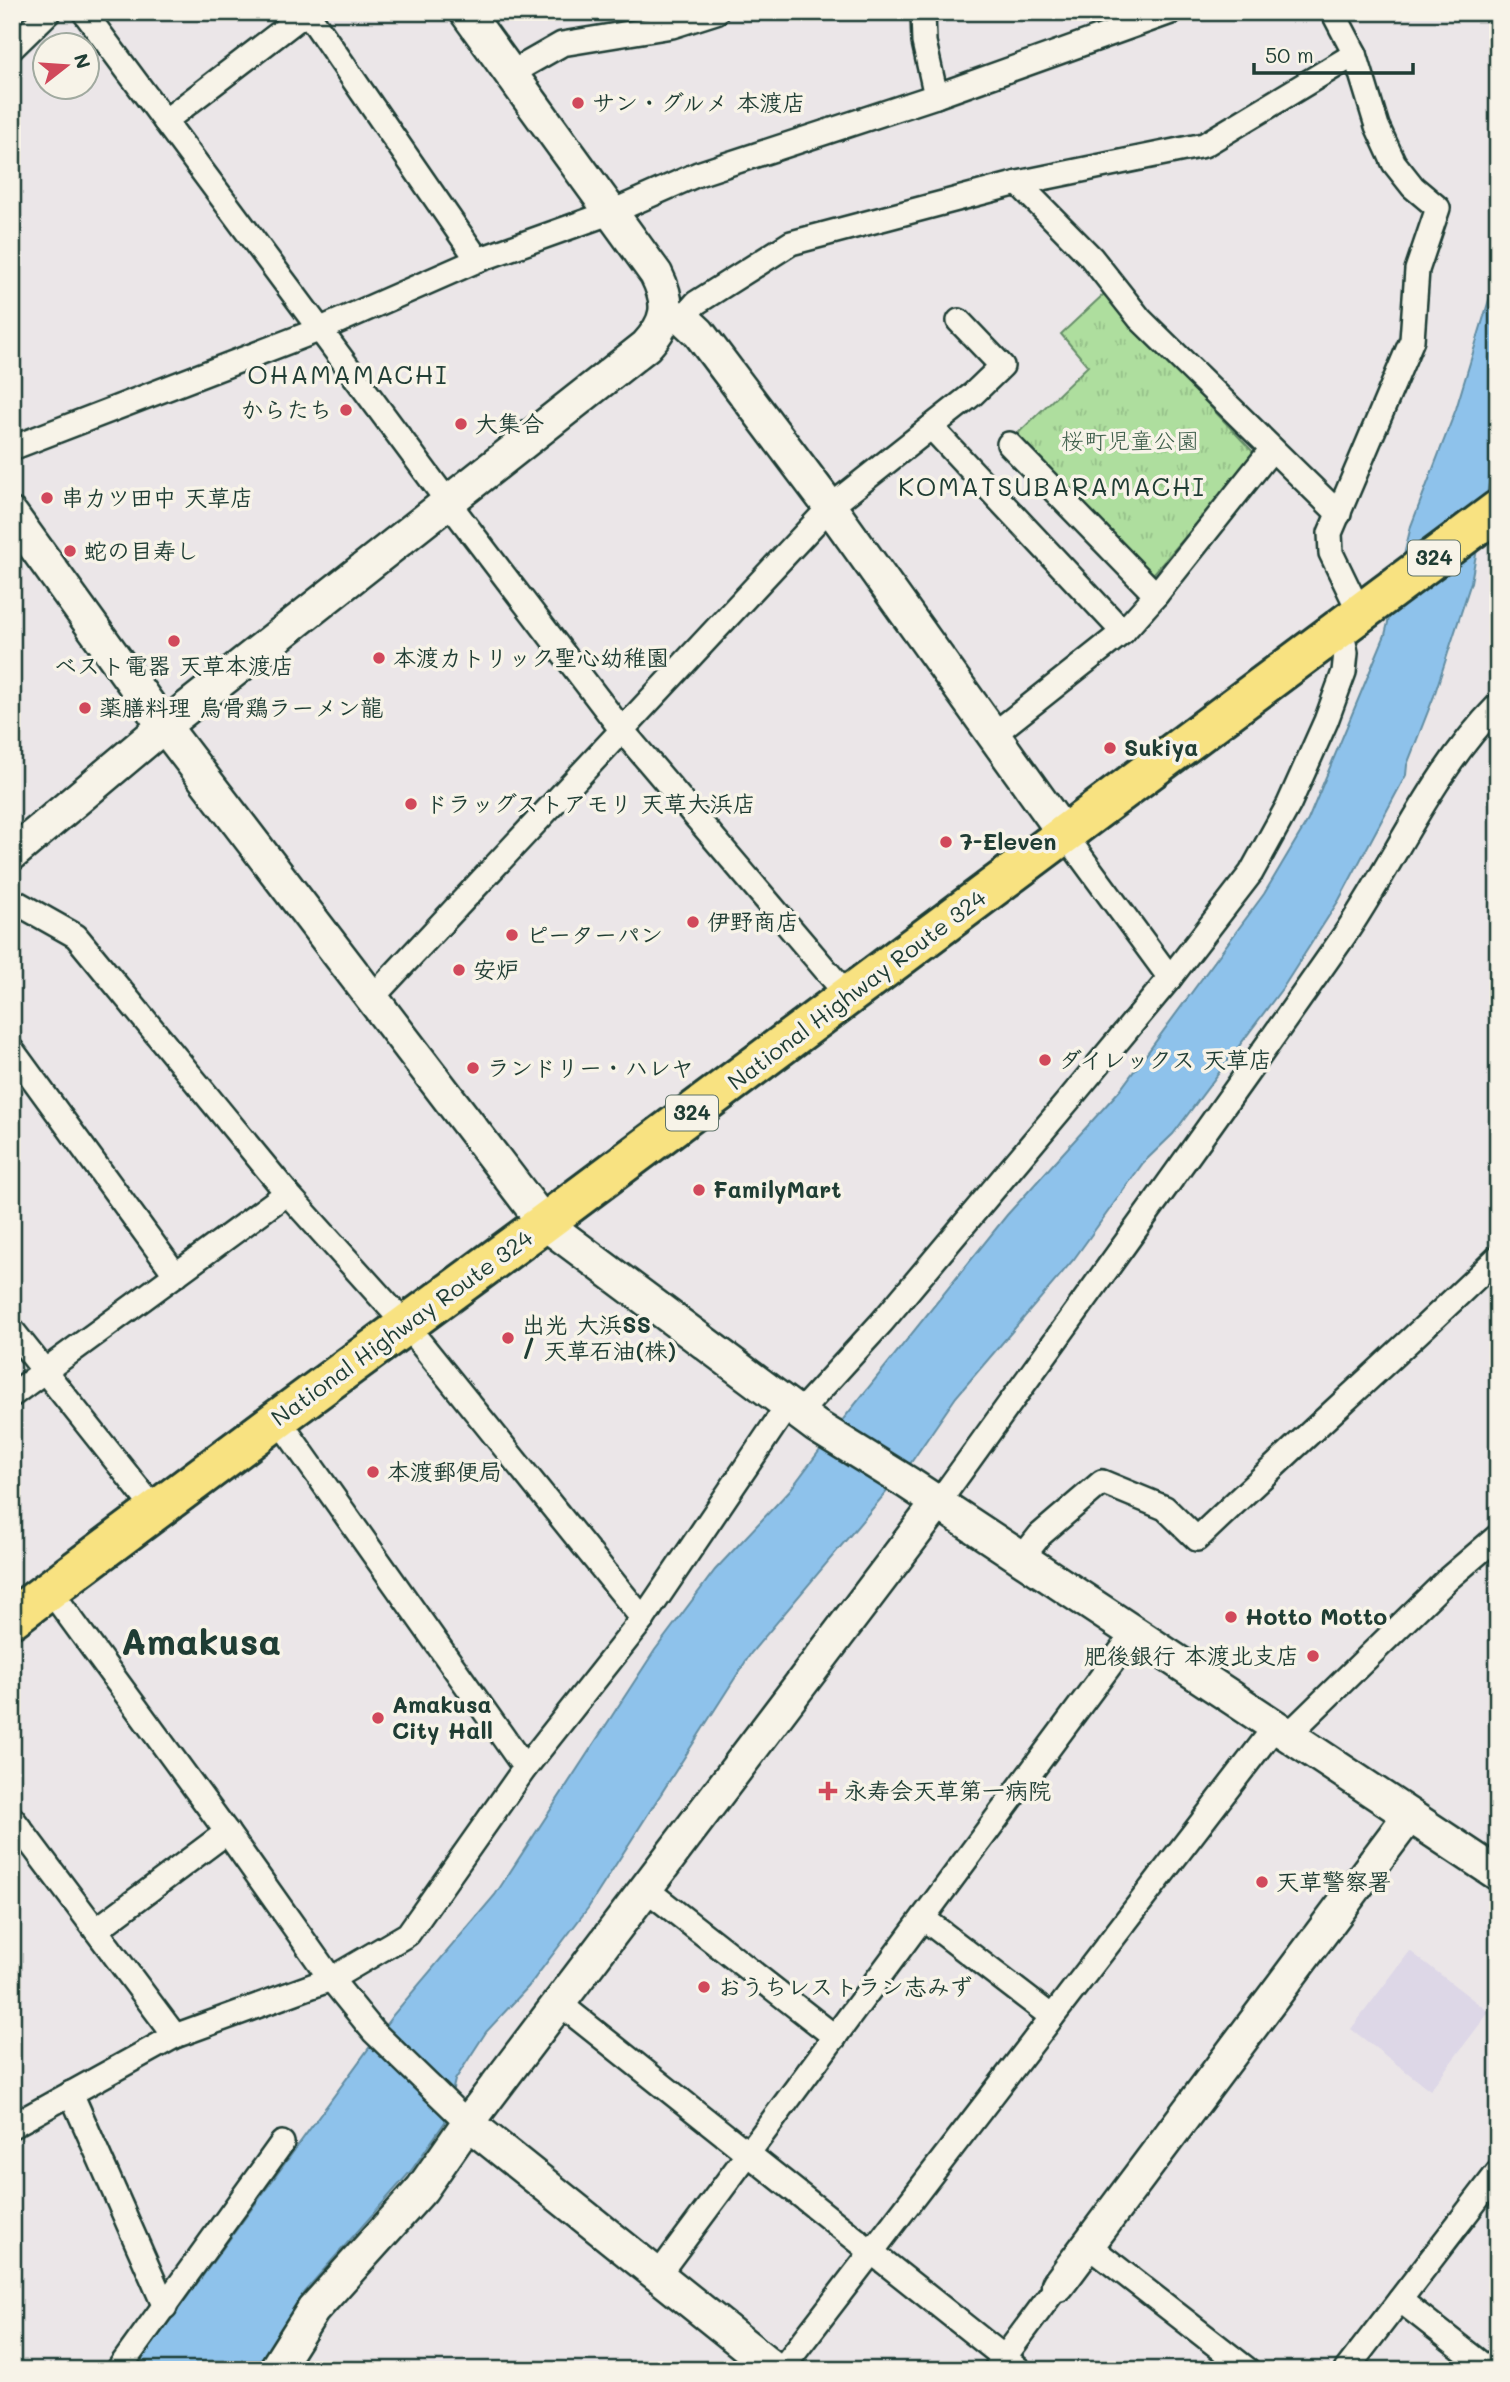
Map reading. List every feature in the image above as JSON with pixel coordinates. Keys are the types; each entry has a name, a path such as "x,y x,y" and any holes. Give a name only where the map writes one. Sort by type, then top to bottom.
{"highway":[{"name":"National Highway Route 324","path":"12,1618 1498,510"}],"street":[{"path":"12,48 49,12"},
{"path":"84,12 448,502 621,729 848,996"},
{"path":"164,121 307,12 478,260"},
{"path":"466,12 656,274 674,316 699,333 830,507 1170,978"},
{"path":"511,74 562,44 672,26 716,12"},
{"path":"923,12 924,42 936,96"},
{"path":"12,448 321,328 478,260 612,212 698,174 936,96 1171,12"},
{"path":"12,2126 175,2036 331,1979 408,1934 525,1768 801,1415 1170,978 1251,873 1289,804 1326,721 1344,672 1346,653 1357,615 1331,552 1330,533 1412,340 1417,270 1438,208 1413,187 1394,163 1377,126 1354,54 1333,12"},
{"path":"12,854 164,726 646,346 674,316 791,243 1018,183 1204,145 1354,54"},
{"path":"1018,183 1091,257 1140,319 1339,514"},
{"path":"372,998 830,507 973,394 1002,366 959,321"},
{"path":"930,427 1123,632"},
{"path":"1009,444 1156,595"},
{"path":"993,735 1123,632 1156,595 1272,449"},
{"path":"12,515 164,726 544,1223 801,1415 1498,1874"},
{"path":"275,2370 313,2310 422,2189 461,2117 559,2003 938,1503 1341,939 1438,779 1475,728 1498,705"},
{"path":"12,900 76,936 287,1194 405,1324 643,1619"},
{"path":"12,1050 176,1275"},
{"path":"12,1395 287,1194"},
{"path":"1021,1559 1040,1535 1102,1482 1166,1508 1197,1539 1498,1258"},
{"path":"12,1330 156,1511"},
{"path":"278,1419 525,1768"},
{"path":"50,1590 331,1979 374,2032 461,2117 779,2370 1052,2017 1281,1731 1498,1536"},
{"path":"658,2275 1134,1633"},
{"path":"559,2003 872,2252 1006,2366 1058,2285 1409,1815"},
{"path":"12,1818 175,2036"},
{"path":"96,1930 227,1832"},
{"path":"646,1889 835,2037"},
{"path":"923,1918 1052,2017"},
{"path":"71,2093 165,2307"},
{"path":"118,2370 282,2143"},
{"path":"1346,2370 1494,2187"},
{"path":"1088,2245 1248,2370"},
{"path":"1400,2300 1489,2370"}],"shaded area":[{"path":"1410,1951 1489,2012 1430,2090 1351,2029"}],"green space":[{"name":"桜町児童公園","path":"1104,294 1256,455 1149,579 1013,438 1088,366 1061,334"}],"water":[{"path":"1498,270 1498,452 1492,467 1471,582 1434,696 1407,765 1406,775 1339,900 1284,986 1173,1134 1143,1163 1074,1259 956,1397 910,1464 751,1653 588,1908 528,1987 486,2032 455,2080 445,2122 411,2171 304,2292 255,2370 134,2370 393,2015 495,1895 655,1650 715,1570 790,1490 844,1418 1007,1215 1120,1090 1264,894 1308,820 1385,635 1411,526 1456,409"}],"place":[{"name":"サン・グルメ 本渡店","path":"578,103"},
{"name":"からたち","path":"346,410"},
{"name":"大集合","path":"461,424"},
{"name":"串カツ田中 天草店","path":"47,498"},
{"name":"蛇の目寿し","path":"70,551"},
{"name":"ベスト電器 天草本渡店","path":"174,641"},
{"name":"本渡カトリック聖心幼稚園","path":"379,658"},
{"name":"薬膳料理 烏骨鶏ラーメン龍","path":"85,708"},
{"name":"Sukiya","path":"1110,748"},
{"name":"ドラッグストアモリ 天草大浜店","path":"411,804"},
{"name":"7-Eleven","path":"946,842"},
{"name":"伊野商店","path":"693,922"},
{"name":"ピーターパン","path":"512,935"},
{"name":"安炉","path":"459,970"},
{"name":"ダイレックス 天草店","path":"1045,1060"},
{"name":"ランドリー・ハレヤ","path":"473,1068"},
{"name":"FamilyMart","path":"699,1190"},
{"name":"出光 大浜SS / 天草石油(株)","path":"508,1338"},
{"name":"本渡郵便局","path":"373,1472"},
{"name":"Hotto Motto","path":"1231,1617"},
{"name":"肥後銀行 本渡北支店","path":"1313,1656"},
{"name":"Amakusa City Hall","path":"378,1718"},
{"name":"永寿会天草第一病院","path":"828,1791"},
{"name":"天草警察署","path":"1262,1882"},
{"name":"おうちレストラン志みず","path":"704,1987"}],"district":[{"name":"OHAMAMACHI","path":"348,375"},
{"name":"KOMATSUBARAMACHI","path":"1052,487"},
{"name":"Amakusa","path":"201,1642"}]}
